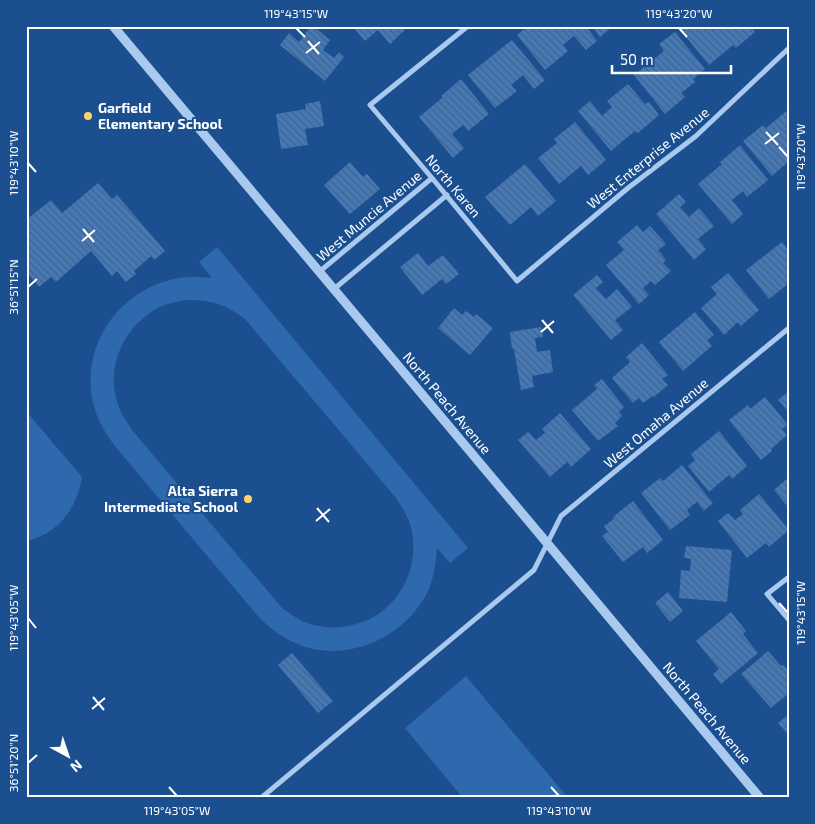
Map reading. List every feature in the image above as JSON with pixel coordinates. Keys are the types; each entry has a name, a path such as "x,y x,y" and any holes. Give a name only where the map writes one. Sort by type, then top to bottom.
{"street":[{"name":"North Peach Avenue","path":"113,26 760,798"},
{"name":"North Karen","path":"468,26 370,105 517,281"},
{"name":"West Enterprise Avenue","path":"517,281 628,188 696,136 789,48"},
{"name":"West Muncie Avenue","path":"319,272 432,178"},
{"path":"334,289 447,195"},
{"name":"West Omaha Avenue","path":"261,798 534,570 561,516 789,328"},
{"path":"789,577 767,594 789,620"}],"shaded area":[{"path":"217,247 468,548 450,563 437,548 431,584 419,607 405,622 389,634 371,643 352,649 332,651 312,649 293,642 269,626 256,614 114,445 98,418 92,396 91,374 94,353 102,333 115,315 130,300 149,288 180,278 212,278 199,262","holes":["181,301 211,302 225,307 245,319 396,498 404,510 412,532 412,564 407,579 399,593 377,615 363,622 341,627 330,627 313,625 302,621 282,608 132,430 120,410 115,395 114,379 120,350 127,336 148,314 162,306"]},
{"path":"26,411 82,477 76,500 64,518 48,533 26,541"},
{"path":"466,676 568,798 463,798 405,728"}],"building":[{"path":"311,26 330,40 323,50 334,58 339,52 344,57 325,81 280,45 289,33 299,42"},
{"path":"352,26 409,26 390,44 378,30 365,41"},
{"path":"528,26 586,26 597,41 586,50 574,36 563,45 568,51 545,70 517,35"},
{"path":"592,26 613,26 600,37"},
{"path":"677,26 750,26 755,32 736,48 733,45 709,65"},
{"path":"675,32 705,69 693,79 695,82 681,93 685,97 665,114 634,75 664,51 659,44"},
{"path":"512,40 545,80 534,89 523,75 511,85 517,91 495,108 468,75"},
{"path":"461,79 489,114 468,131 463,125 452,134 464,148 453,158 419,117"},
{"path":"628,84 645,104 649,102 659,115 638,133 635,131 611,151 578,111 590,101 602,116 612,107 607,101"},
{"path":"320,101 324,126 305,129 308,145 281,149 276,114 306,109 305,104"},
{"path":"789,109 789,161 772,176 743,141 763,125 766,128"},
{"path":"575,122 606,160 588,175 581,166 559,184 538,158 557,143 554,139"},
{"path":"740,145 768,180 747,197 743,191 732,200 743,214 732,224 698,184 722,164 720,162"},
{"path":"350,162 363,177 367,174 380,189 350,214 324,185"},
{"path":"525,164 556,201 538,216 531,207 510,225 485,197"},
{"path":"98,183 112,199 117,195 165,251 154,260 151,256 134,271 136,274 126,282 117,271 112,276 91,251 56,282 51,277 39,287 26,271 26,220 51,200 62,213"},
{"path":"679,194 686,202 680,207 689,217 699,208 714,226 698,239 706,249 694,260 656,214"},
{"path":"637,225 643,232 650,226 666,244 658,250 666,260 663,263 671,271 655,285 651,281 643,288 649,295 639,304 606,265 624,250 617,242"},
{"path":"782,242 789,251 789,281 788,284 769,299 746,270"},
{"path":"418,253 428,266 443,255 459,274 446,284 442,279 422,295 400,267"},
{"path":"728,273 759,310 741,326 738,322 724,335 701,308 717,294 711,287"},
{"path":"597,275 603,282 596,288 606,299 617,289 632,307 615,320 623,330 611,340 573,295"},
{"path":"454,308 462,315 466,311 474,317 476,314 493,328 470,355 438,328"},
{"path":"695,312 714,335 707,340 712,346 683,371 659,342"},
{"path":"541,327 543,337 535,338 537,352 550,350 553,372 532,376 534,387 521,390 510,332"},
{"path":"642,343 668,375 662,379 668,385 654,397 643,403 639,398 633,403 612,378 630,362 626,357"},
{"path":"602,379 624,407 619,412 622,416 615,423 618,426 598,441 572,410 597,389 594,385"},
{"path":"789,391 789,412 778,400"},
{"path":"765,397 788,425 782,429 787,435 761,460 729,420 748,405 750,409"},
{"path":"560,413 591,449 571,467 567,462 550,477 518,440 528,432 536,440 545,433 542,429"},
{"path":"719,431 747,466 732,479 729,475 709,492 688,466 695,460 691,454"},
{"path":"682,465 713,503 704,511 697,502 687,510 690,515 670,530 641,493 660,478 663,481"},
{"path":"789,477 789,508 774,490"},
{"path":"759,494 789,530 769,547 766,543 747,558 718,521 728,513 735,520 743,514 740,510"},
{"path":"633,501 663,540 647,553 643,547 623,562 602,536 608,532 604,526"},
{"path":"686,546 732,550 727,602 679,598 681,570 690,571 691,559 684,558"},
{"path":"668,592 683,611 670,622 655,603"},
{"path":"731,612 746,631 743,634 758,653 721,684 713,674 719,669 696,641"},
{"path":"768,651 781,666 783,665 789,671 789,693 771,708 741,674"},
{"path":"292,653 333,701 318,713 278,665"},
{"path":"789,714 789,735 778,723"}],"place":[{"name":"Garfield Elementary School","path":"88,116"},
{"name":"Alta Sierra Intermediate School","path":"248,499"}]}
